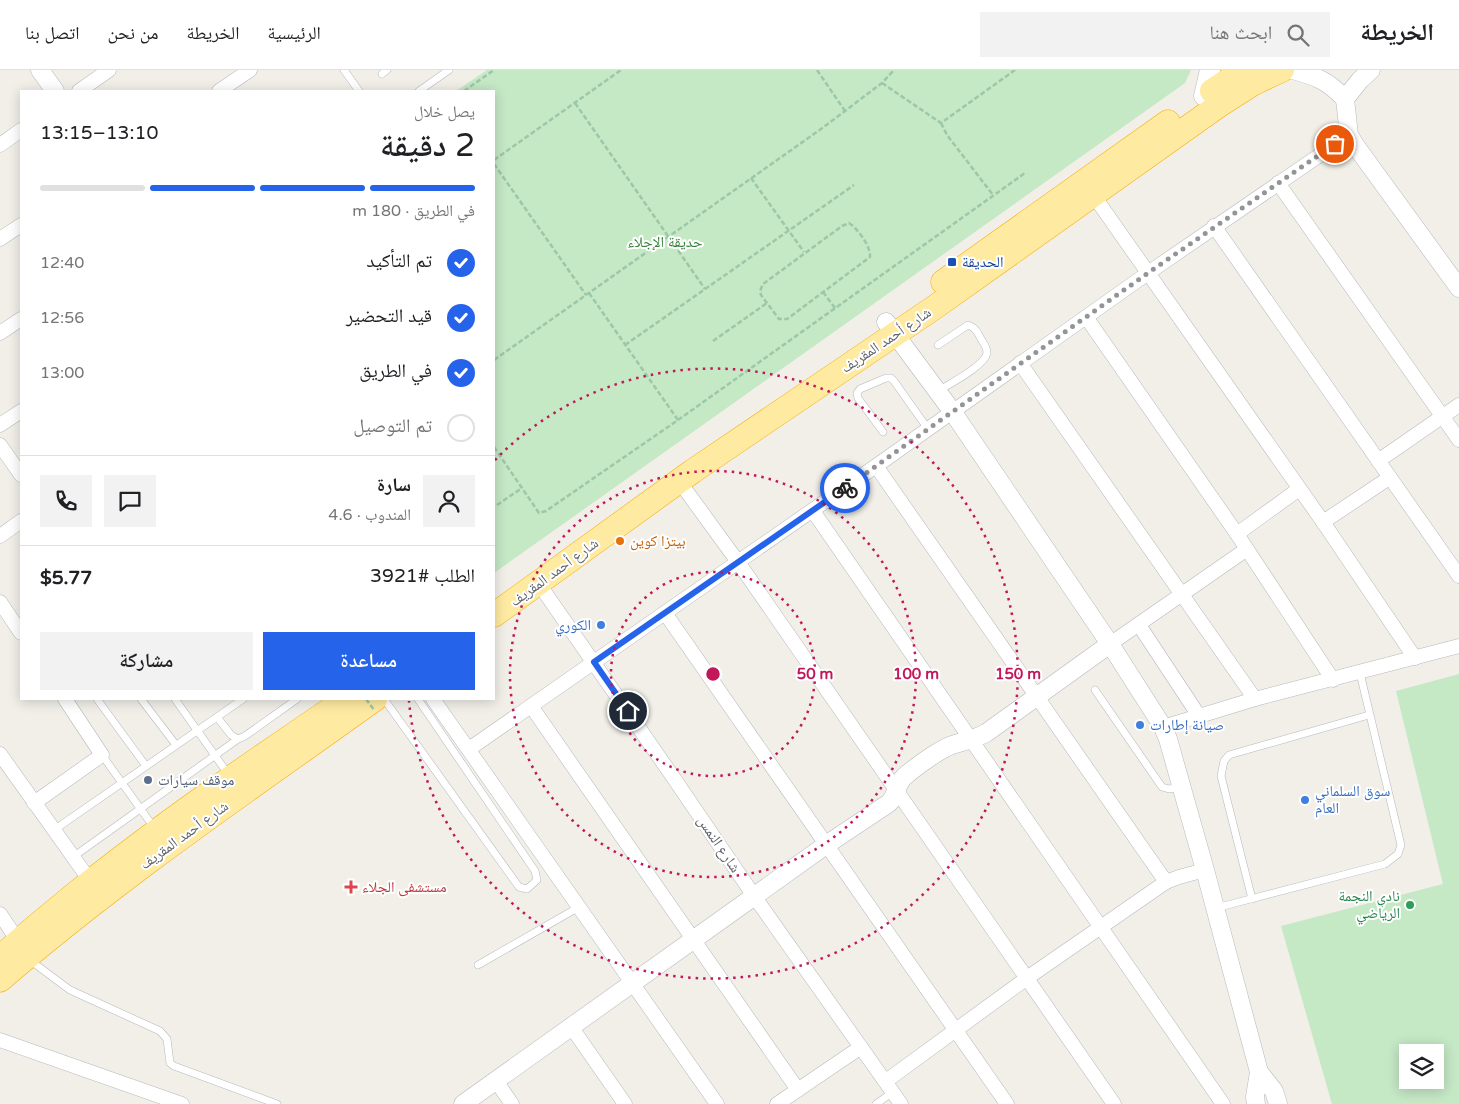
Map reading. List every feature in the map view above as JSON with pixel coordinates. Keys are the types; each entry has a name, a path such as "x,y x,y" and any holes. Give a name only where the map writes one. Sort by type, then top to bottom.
{"highway":[{"name":"شارع أحمد المقريف","path":"495,614 891,328 1204,96 1244,70"},
{"name":"شارع أحمد المقريف","path":"495,597 891,328 1094,196 1218,106 1254,83 1282,70"},
{"name":"شارع أحمد المقريف","path":"0,958 22,949 133,872 345,700"},
{"name":"شارع أحمد المقريف","path":"0,980 22,949 91,882 156,831 230,777 273,760 375,705"}],"main road":[{"path":"1204,96 1210,70"}],"street":[{"path":"40,70 54,90"},
{"path":"80,90 109,70"},
{"path":"220,90 250,70"},
{"path":"1292,70 1318,77 1328,83 1345,99 1350,135 1355,145 1459,288"},
{"path":"1345,99 1360,80 1371,70"},
{"path":"0,145 20,131"},
{"path":"469,750 876,466 1214,226 1350,135"},
{"path":"1278,183 1459,440"},
{"path":"1094,196 1323,522 1415,658"},
{"path":"0,240 20,226"},
{"path":"1214,226 1459,576"},
{"path":"1086,317 1237,534 1333,680"},
{"path":"0,333 20,319"},
{"path":"891,328 952,411 1110,644 1162,727 1168,739 1205,870 1259,1072 1276,1098"},
{"path":"1020,363 1255,699"},
{"path":"1378,461 1459,405"},
{"path":"0,425 20,412"},
{"path":"0,445 20,474"},
{"path":"876,466 1166,882"},
{"path":"1323,522 1389,478"},
{"path":"679,481 738,562 1114,1104"},
{"path":"1237,534 1300,489"},
{"path":"812,511 972,739 1223,1104"},
{"path":"0,536 20,522"},
{"path":"463,1104 826,845 889,803 904,777 950,745 986,733 1247,549"},
{"name":"شارع النمس","path":"539,584 754,896 901,1104"},
{"path":"0,602 20,632"},
{"path":"665,613 1007,1104"},
{"path":"1139,625 1199,716"},
{"path":"1162,727 1255,699 1459,646"},
{"path":"34,803 102,755 67,700"},
{"path":"434,700 634,983 717,1104"},
{"path":"531,706 798,1090"},
{"path":"0,754 91,882"},
{"path":"889,1087 956,1030 1027,978 1166,882 1205,870"},
{"path":"0,914 22,949"},
{"path":"572,1028 625,1104"},
{"path":"0,1040 165,1101 182,1104"},
{"path":"777,1104 861,1047"},
{"path":"1252,1102 1259,1072"},
{"path":"496,1081 512,1104"},
{"path":"1252,1102 1266,1092 1276,1098"}],"lane":[{"path":"344,70 358,90"},
{"path":"420,90 449,70"},
{"path":"937,391 982,363 987,354 986,347 977,331 968,325 938,345"},
{"path":"883,432 858,398 857,393 860,389 886,378 891,378 894,381 928,429"},
{"path":"1215,908 1385,864 1398,854 1400,845 1360,673"},
{"path":"1095,690 1162,787 1170,789 1181,787"},
{"path":"98,700 146,766"},
{"path":"142,700 176,745"},
{"path":"176,700 230,777"},
{"path":"54,830 242,700"},
{"path":"72,857 214,755 296,700"},
{"path":"385,700 520,887 528,889 537,880 535,871 419,700"},
{"path":"1252,899 1222,776 1224,761 1229,754 1369,715"},
{"path":"217,717 231,735 238,739"},
{"path":"102,755 156,831"},
{"path":"478,965 579,907"},
{"path":"22,949 70,990 160,1031 167,1039 170,1063 174,1066 276,1104"},
{"path":"876,1104 889,1087"}],"path":[{"path":"465,90 494,70"},
{"path":"495,159 621,70"},
{"path":"817,70 845,111"},
{"path":"495,359 845,111 882,83 894,70"},
{"path":"941,123 1015,70"},
{"path":"882,83 941,123 993,196"},
{"path":"575,103 705,289"},
{"path":"495,165 626,345 678,420"},
{"path":"495,448 539,513 546,511 678,420 1025,173"},
{"path":"751,178 805,252"},
{"path":"626,345 854,185"},
{"path":"849,223 870,252 870,257 784,320 779,319 760,291 763,284 805,252 849,223"},
{"path":"823,292 835,308"},
{"path":"713,341 767,303"},
{"path":"497,505 522,488"}],"green space":[{"name":"حديقة الإجلاء","path":"487,70 1191,70 1185,83 495,572 495,90 457,90"},
{"name":"نادي النجمة الرياضي","path":"1459,674 1459,1104 1332,1104 1281,926 1443,884 1396,691"}],"way so far":[{"path":"845,488 1148,273 1335,144"}],"place":[{"name":"الحديقة","path":"952,262"},
{"name":"بيتزا كوين","path":"620,541"},
{"name":"الكوري","path":"601,625"},
{"name":"صيانة إطارات","path":"1140,725"},
{"name":"موقف سيارات","path":"148,780"},
{"name":"سوق السلماني العام","path":"1305,800"},
{"name":"مستشفى الجلاء","path":"351,887"},
{"name":"نادي النجمة الرياضي","path":"1410,905"}],"route":[{"path":"628,711 594,662 845,488"}]}
